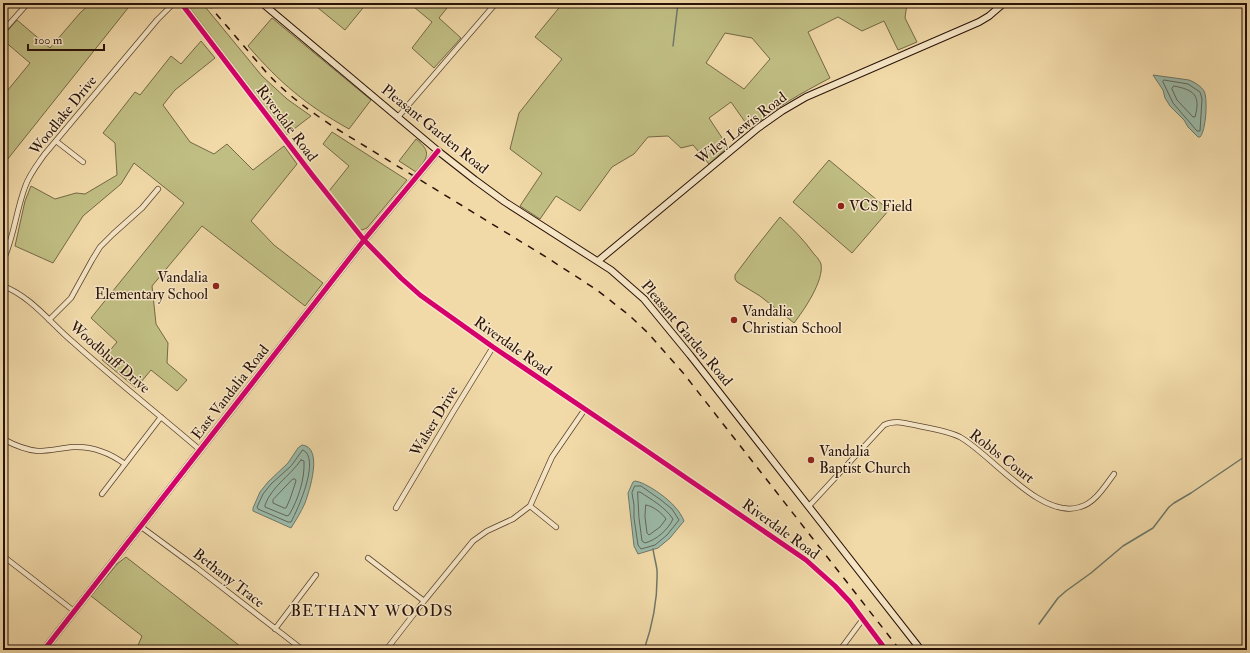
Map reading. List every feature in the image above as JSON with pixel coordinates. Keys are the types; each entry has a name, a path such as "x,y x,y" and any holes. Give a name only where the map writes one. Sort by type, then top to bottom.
{"street":[{"path":"3,31 28,3"},
{"name":"Woodlake Drive","path":"3,261 8,249 25,186 32,173 56,141 157,20 174,3"},
{"name":"Riverdale Road","path":"181,3 313,176 364,240 401,278 420,295 493,347 806,560 835,586 863,619 886,650"},
{"name":"Pleasant Garden Road","path":"262,3 438,151 505,202 598,261 632,287 656,313 922,650"},
{"path":"398,117 496,3"},
{"name":"Wiley Lewis Road","path":"598,261 758,128 782,111 806,97 979,22 989,16 1004,3"},
{"path":"56,141 84,162"},
{"name":"East Vandalia Road","path":"44,650 364,240 438,151"},
{"path":"49,320 71,298 100,247 112,234 142,208 158,189"},
{"name":"Woodbluff Drive","path":"3,286 21,296 35,307 72,342 200,450"},
{"name":"Walser Drive","path":"396,508 493,347"},
{"path":"386,650 473,541 487,531 513,519 530,506 552,457 585,409"},
{"path":"102,494 161,417"},
{"name":"Robbs Court","path":"809,506 884,425 895,422 940,430 960,437 1027,490 1048,504 1060,508 1068,509 1080,507 1091,501 1114,474"},
{"path":"3,439 26,449 39,451 88,447 105,452 118,458 125,464"},
{"path":"530,506 556,527"},
{"name":"Bethany Trace","path":"140,526 303,650"},
{"path":"368,558 424,601"},
{"path":"4,559 74,611"},
{"path":"275,629 316,576"},
{"path":"840,650 863,619"}],"shaded area":[{"path":"91,3 122,3 128,8 3,165 3,96 30,63 3,40 3,36 17,20 50,48 80,13"},
{"path":"186,3 202,3 262,76 287,99 311,116 286,135"},
{"path":"312,3 367,3 345,30"},
{"path":"409,3 451,3 439,18 461,38 434,68 412,48 432,22"},
{"path":"563,3 907,3 905,18 917,42 898,50 884,21 862,31 838,17 808,32 830,78 779,107 750,129 731,102 709,118 728,147 709,164 693,145 681,148 668,136 648,137 634,154 612,167 580,211 556,196 540,219 520,206 542,173 510,149 519,113 562,59 535,37","holes":["725,33 752,38 770,59 744,89 706,63"]},
{"path":"272,18 371,100 349,129 320,111 294,92 271,71 248,46"},
{"path":"201,41 215,58 175,90 163,105 190,142 214,154 227,144 253,170 284,146 297,164 251,221 274,245 323,283 305,306 202,226 152,286 156,324 168,343 167,363 187,380 177,391 151,370 136,388 102,360 117,342 91,318 184,203 134,163 121,184 83,216 53,263 15,246 25,201 31,186 55,199 76,193 85,194 117,175 115,143 103,133 135,92 140,95 171,56 181,64"},
{"path":"332,132 407,180 367,228 362,230 357,228 329,191 349,166 323,144"},
{"path":"416,139 426,151 426,155 416,172 399,161"},
{"name":"VCS Field","path":"829,160 889,210 852,253 793,202"},
{"path":"780,217 802,239 821,264 821,271 816,287 808,303 794,323 760,296 737,282 735,279 735,275"},
{"path":"126,557 245,650 136,650 142,636 91,596 117,564"}],"water":[{"path":"1153,75 1189,80 1203,89 1206,100 1206,114 1204,128 1200,137 1198,137 1188,127 1184,120 1170,106 1165,98 1163,90"},
{"path":"302,445 309,448 312,453 314,461 312,480 305,503 291,528 253,511 253,508 260,492 288,463 298,448"},
{"path":"635,481 650,487 672,503 684,521 670,538 658,548 638,554 634,546 628,493 633,482"}],"waterway":[{"path":"673,46 678,3"},
{"path":"1039,624 1058,598 1123,546 1153,528 1169,507 1247,455"},
{"path":"644,650 652,621 657,591 657,570 653,549"}],"railway":[{"path":"207,3 266,72 291,96 309,110 337,129 546,257 597,290 630,316 648,333 684,374 900,650"}],"cycle path":[{"path":"181,3 313,176 364,240 401,278 420,295 493,347 806,560 835,586 850,602 886,650"},
{"path":"44,650 364,240 438,151"}],"place":[{"name":"VCS Field","path":"841,206"},
{"name":"Vandalia Elementary School","path":"216,286"},
{"name":"Vandalia Christian School","path":"734,320"},
{"name":"Vandalia Baptist Church","path":"811,460"}],"district":[{"name":"BETHANY WOODS","path":"372,610"}]}
